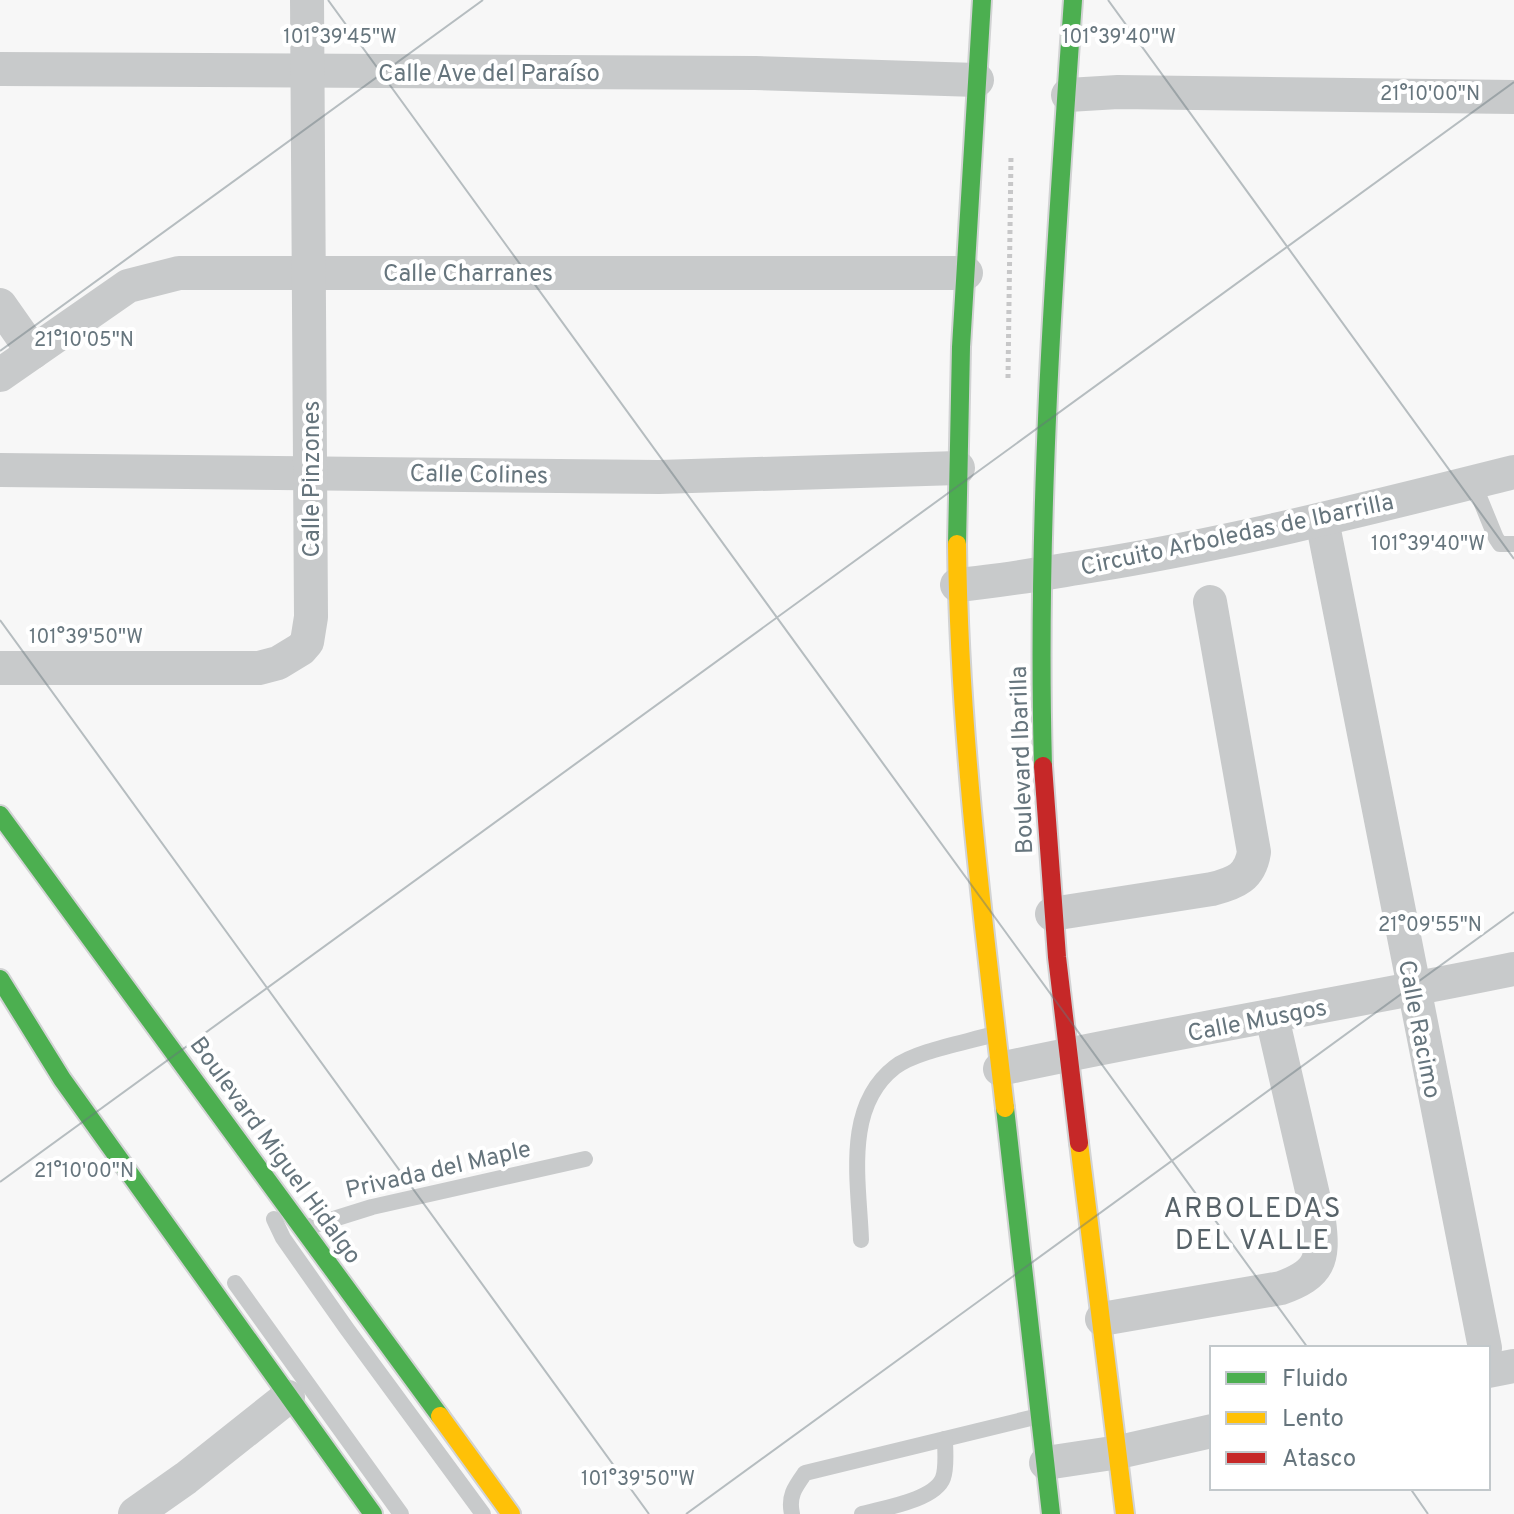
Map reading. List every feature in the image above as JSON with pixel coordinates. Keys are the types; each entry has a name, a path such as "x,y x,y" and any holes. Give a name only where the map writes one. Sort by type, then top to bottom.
{"main road":[{"name":"Boulevard Ibarilla","path":"982,0 958,468 957,585 962,708 1051,1514"},
{"path":"1053,0 1070,52"},
{"name":"Boulevard Ibarilla","path":"1073,0 1057,221 1039,574 1043,768 1052,914 1125,1514"},
{"name":"Boulevard Miguel Hidalgo","path":"0,815 511,1514"},
{"path":"24,882 99,948"},
{"path":"4,972 62,1079 373,1514"}],"street":[{"name":"Calle Pinzones","path":"0,668 259,668 293,657 307,642 311,617 312,472 307,0"},
{"name":"Calle Ave del Paraíso","path":"0,69 755,73 977,80"},
{"path":"1068,95 1118,92 1514,97"},
{"name":"Calle Charranes","path":"0,375 105,299 128,286 179,273 966,273"},
{"path":"0,305 33,352"},
{"name":"Calle Colines","path":"0,470 659,477 958,468"},
{"name":"Circuito Arboledas de Ibarrilla","path":"957,585 1007,581 1142,558 1322,520 1514,472"},
{"name":"Calle Racimo","path":"1322,520 1412,990 1485,1346"},
{"path":"1052,914 1212,889 1231,884 1252,865 1254,852 1210,602"},
{"name":"Calle Musgos","path":"1000,1069 1068,1053 1514,969"},
{"path":"1102,1319 1281,1288 1304,1280 1317,1267 1322,1247 1319,1221 1272,1017"},
{"path":"1490,1369 1514,1366"},
{"path":"135,1514 288,1397"},
{"path":"1046,1463 1119,1452 1210,1431"}],"lane":[{"path":"1473,482 1496,538 1500,544 1514,544"},
{"path":"4,972 43,1017"},
{"path":"861,1240 858,1131 872,1090 896,1066 927,1053 996,1034"},
{"name":"Privada del Maple","path":"303,1228 372,1207 585,1159"},
{"path":"256,1162 262,1190 283,1238 483,1514"},
{"path":"222,1266 401,1514"},
{"path":"792,1514 789,1502 805,1473 1040,1416"},
{"path":"862,1514 921,1498 939,1485 944,1476 945,1439"}],"traffic: fast":[{"path":"957,544 961,347 982,0"},
{"path":"1043,766 1045,478 1073,0"},
{"path":"0,815 440,1416"},
{"path":"0,979 62,1079 373,1514"},
{"path":"1005,1108 1051,1514"}],"traffic: slow":[{"path":"957,544 967,756 1005,1108"},
{"path":"1079,1143 1125,1514"},
{"path":"440,1416 511,1514"}],"traffic: jam":[{"path":"1043,766 1057,957 1079,1143"}],"district":[{"name":"ARBOLEDAS DEL VALLE","path":"1253,1223"}]}
